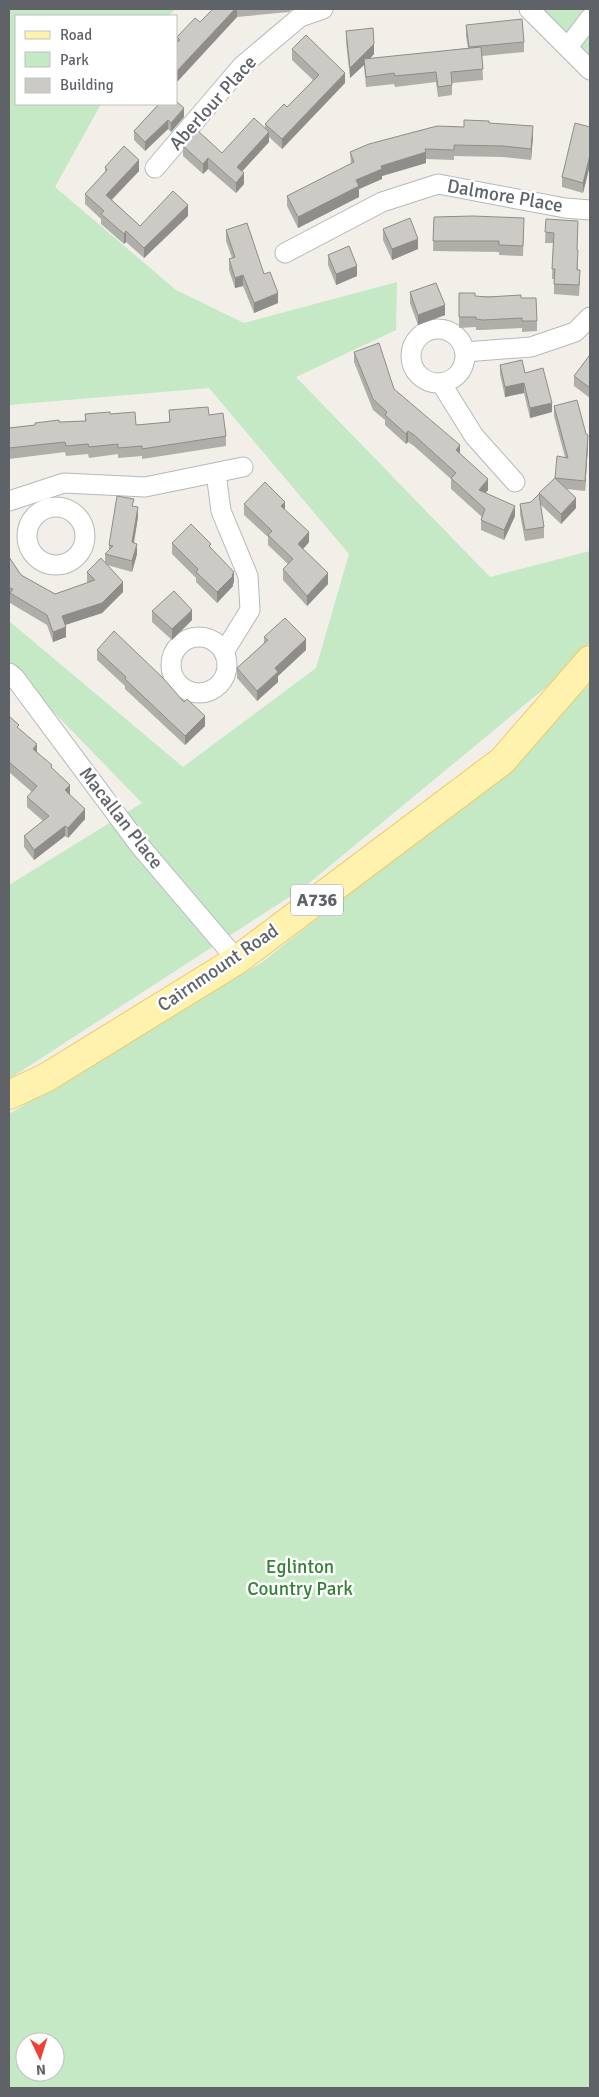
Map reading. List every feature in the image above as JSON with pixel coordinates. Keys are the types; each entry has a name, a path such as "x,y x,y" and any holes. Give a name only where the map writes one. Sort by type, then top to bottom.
{"main road":[{"name":"Cairnmount Road","path":"9,1095 47,1077 237,960 502,761 590,660"}],"street":[{"name":"Aberlour Place","path":"155,168 242,66 300,17 322,9"},
{"path":"529,9 590,70"},
{"path":"568,47 590,18"},
{"name":"Dalmore Place","path":"286,253 382,202 438,184 565,208 590,210"},
{"path":"465,352 531,347 575,332 590,317"},
{"path":"438,329 449,331 462,344 465,352 461,370 450,380 441,383 428,381 420,377 412,366 410,357 413,345 418,337 429,330 438,329"},
{"path":"441,383 474,436 515,482"},
{"path":"9,501 64,483 145,487 243,467"},
{"path":"216,473 222,511 248,576 250,610 224,652"},
{"path":"62,507 64,483"},
{"name":"Macallan Place","path":"11,679 140,846 237,960"}],"green space":[{"path":"9,9 175,9 170,15 15,15 15,105 100,105 55,187 176,290 244,323 397,282 396,330 296,377 490,577 590,551 590,642 568,669 303,888 9,1079 9,885 142,803 9,666 9,621 183,767 316,668 349,554 209,388 9,405"},
{"path":"538,9 590,10 590,59"},
{"name":"Eglinton Country Park","path":"590,684 590,2088 9,2088 9,1114 261,963 446,816 554,720"}],"building":[{"path":"213,9 235,9 178,70 178,42 180,40 178,36 195,18 200,22"},
{"path":"522,19 524,42 469,47 466,25"},
{"path":"373,28 374,44 350,68 346,31"},
{"path":"306,35 345,73 282,139 265,124 284,104 287,107 319,75 292,49"},
{"path":"481,47 483,69 451,72 452,85 438,87 436,72 395,76 394,73 366,77 364,59"},
{"path":"178,103 184,108 171,123 168,120 145,142 134,131 158,105 178,105"},
{"path":"254,118 269,132 237,167 244,173 236,183 208,158 203,164 183,146 197,130 222,153"},
{"path":"464,120 533,126 531,149 503,146 454,145 454,150 425,149 426,152 381,166 382,169 356,180 359,186 298,217 287,196 354,162 350,152 369,144 437,126 464,127"},
{"path":"575,123 590,127 590,155 583,183 562,177"},
{"path":"124,146 139,160 106,195 140,226 173,191 188,205 144,248 126,231 124,234 101,214 104,211 85,194 107,170 105,167"},
{"path":"434,217 524,218 523,246 499,245 499,241 433,241"},
{"path":"410,218 418,239 392,249 383,229"},
{"path":"546,219 578,221 577,270 580,270 579,285 554,284 555,269 552,269 554,233 545,232"},
{"path":"247,223 264,274 270,272 278,293 254,303 243,275 235,278 229,259 235,257 226,230"},
{"path":"349,246 357,266 336,274 328,255"},
{"path":"436,283 445,305 418,315 410,292"},
{"path":"459,293 475,293 475,296 488,297 521,295 521,298 536,298 537,321 522,321 522,318 483,320 476,319 476,317 459,317"},
{"path":"379,343 394,389 460,445 456,450 488,479 479,490 515,506 504,530 481,520 485,509 451,478 456,473 414,435 408,431 406,434 385,415 387,412 373,399 354,352"},
{"path":"590,356 590,388 574,376"},
{"path":"522,360 525,373 543,368 552,403 530,408 524,383 505,387 500,365"},
{"path":"577,400 586,434 588,435 585,481 555,478 557,456 568,458 554,406"},
{"path":"208,407 209,415 223,413 226,436 142,449 142,446 118,448 118,444 89,447 88,444 66,446 65,442 9,448 9,428 59,420 59,422 86,421 85,414 110,412 110,414 135,412 136,425 170,422 169,410"},
{"path":"555,478 576,498 561,514 539,493"},
{"path":"265,482 285,502 281,506 309,532 298,544 328,573 307,596 283,569 293,559 268,535 272,531 244,504"},
{"path":"539,494 544,527 525,530 520,504 531,502"},
{"path":"117,496 134,499 132,506 138,507 132,542 137,544 132,561 105,554 113,546 109,545"},
{"path":"191,524 211,544 209,546 234,572 233,576 217,592 196,572 198,569 172,543"},
{"path":"9,557 21,575 55,594 95,580 87,572 101,558 123,582 102,603 62,616 66,627 53,632 47,615 10,593 13,589 9,588"},
{"path":"174,591 192,610 172,629 152,611"},
{"path":"285,618 306,639 275,668 278,672 257,691 237,668 268,640 264,637"},
{"path":"114,631 164,679 184,702 187,699 205,716 185,736 97,650"},
{"path":"9,716 19,725 17,727 37,744 33,749 52,765 51,767 70,785 65,790 85,809 68,828 65,826 34,850 24,836 49,816 27,797 37,786 9,762"}]}
